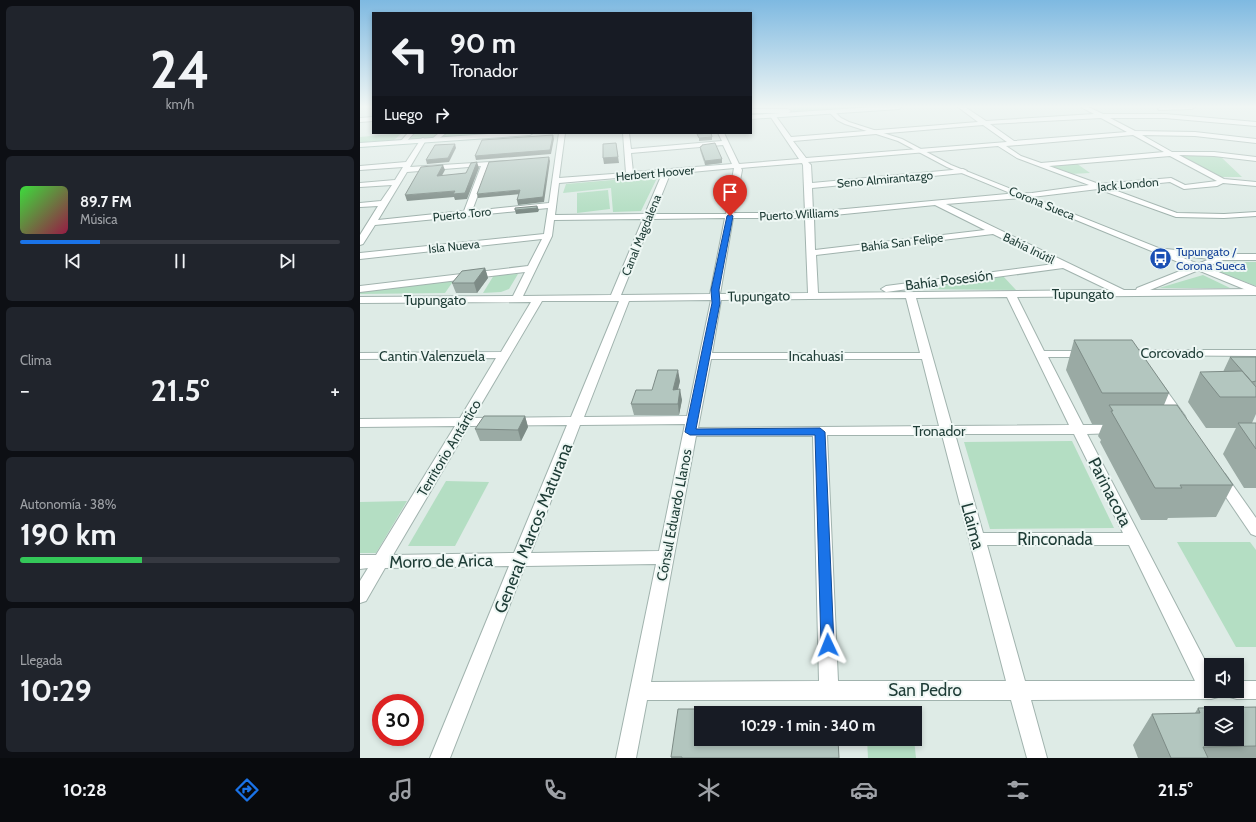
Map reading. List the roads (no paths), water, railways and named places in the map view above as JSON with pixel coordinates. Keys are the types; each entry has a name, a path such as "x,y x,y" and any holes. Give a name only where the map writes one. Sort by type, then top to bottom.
{"street":[{"path":"360,145 399,142"},
{"path":"360,242 422,142"},
{"path":"516,299 548,236 556,181 555,158 559,142"},
{"path":"627,142 630,175"},
{"path":"790,142 807,165 813,296"},
{"name":"Corona Sueca","path":"905,142 922,150 938,160 963,171 1199,267 1256,292"},
{"name":"Herbert Hoover","path":"556,181 1021,142"},
{"path":"1150,142 1222,181"},
{"path":"628,151 726,143"},
{"name":"Cónsul Eduardo Llanos","path":"626,758 706,356 716,303 715,290 738,170 726,143"},
{"path":"999,144 1019,157 1181,216 1256,214"},
{"path":"1040,164 1168,153 1206,153 1256,159"},
{"path":"360,168 515,161"},
{"path":"468,213 486,163"},
{"name":"Seno Almirantazgo","path":"808,186 963,171"},
{"name":"Canal Magdalena","path":"620,298 648,217 667,172"},
{"name":"Jack London","path":"1022,195 1171,180 1184,187 1217,184 1222,181 1256,184"},
{"path":"360,185 397,182"},
{"name":"Puerto Williams","path":"551,218 809,215 1022,195"},
{"path":"360,205 384,203"},
{"name":"Bahía Inútil","path":"936,203 1123,293"},
{"name":"Puerto Toro","path":"360,227 371,224 553,205"},
{"name":"Bahía San Felipe","path":"811,253 994,231"},
{"name":"Isla Nueva","path":"360,256 548,236"},
{"name":"Tupungato","path":"1157,250 1221,257 1256,257"},
{"name":"Tupungato","path":"1135,293 1221,257"},
{"name":"Bahía Posesión","path":"833,296 1065,265"},
{"path":"360,289 533,268"},
{"name":"Tupungato","path":"360,300 1256,292"},
{"name":"Parinacota","path":"1010,294 1204,676"},
{"name":"Llaima","path":"910,295 1037,758"},
{"name":"General Marcos Maturana","path":"440,758 576,421 620,298"},
{"name":"Territorio Antártico","path":"360,596 538,299"},
{"name":"Corcovado","path":"1111,353 1256,352"},
{"path":"1135,353 1188,431 1172,430"},
{"path":"1040,354 1095,354"},
{"name":"Cantin Valenzuela","path":"360,356 505,355"},
{"name":"Incahuasi","path":"706,356 927,356"},
{"name":"Tronador","path":"360,423 576,421 820,432 1079,431 1092,429 1132,430"},
{"path":"820,432 829,690"},
{"path":"1214,468 1256,530"},
{"name":"Rinconada","path":"977,539 1134,539"},
{"name":"Morro de Arica","path":"360,562 666,557"},
{"name":"San Pedro","path":"639,691 1204,690"},
{"path":"1244,690 1256,690"}],"place":[{"name":"Tupungato / Corona Sueca","path":"1160,258"}]}
